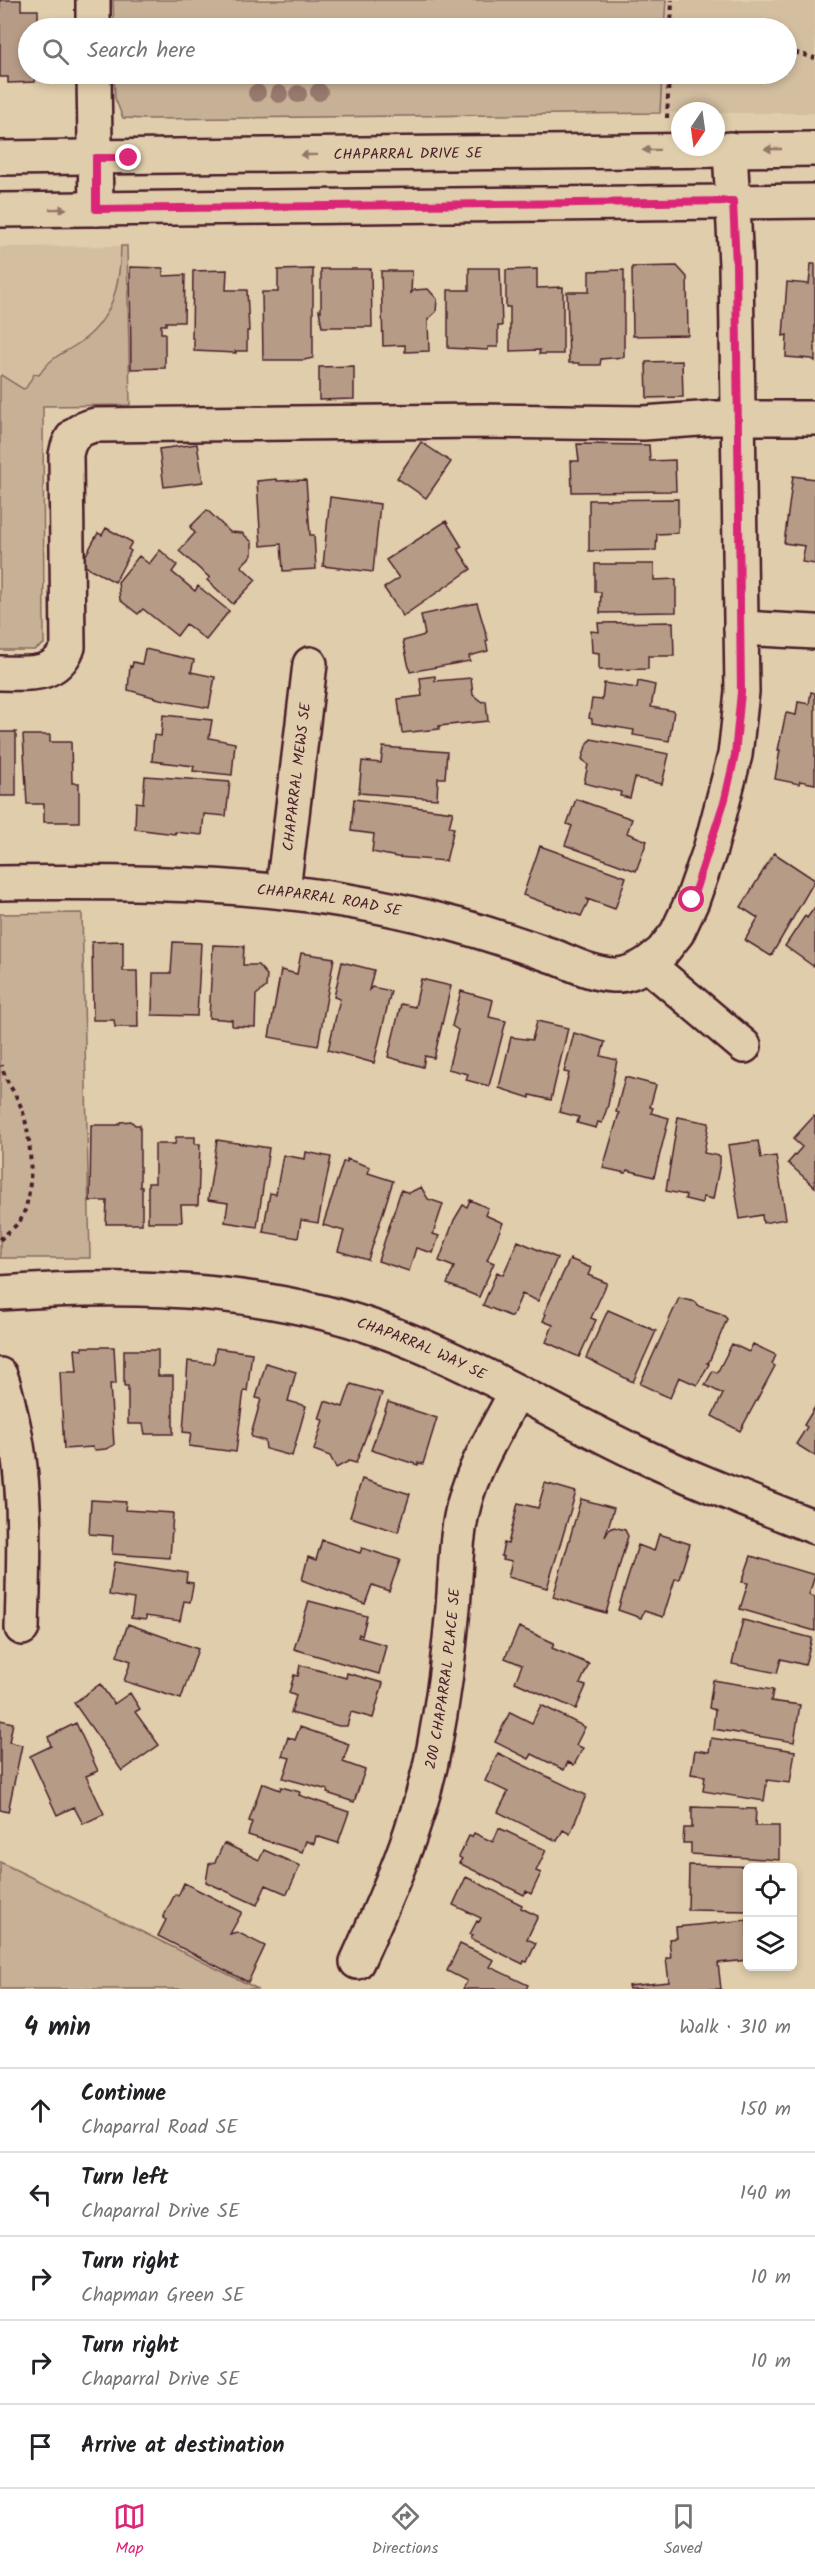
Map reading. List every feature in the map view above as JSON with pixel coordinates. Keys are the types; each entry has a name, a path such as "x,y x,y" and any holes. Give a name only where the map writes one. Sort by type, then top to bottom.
{"street":[{"path":"93,0 93,18"},
{"path":"94,84 96,209"},
{"name":"CHAPARRAL ROAD SE","path":"0,883 198,884 283,890 356,902 444,921 555,957 592,972 615,976 633,972 662,952 677,933 692,900 725,799 735,755 741,692 736,265 730,149"},
{"name":"CHAPARRAL DRIVE SE","path":"0,158 815,149"},
{"path":"0,210 815,201"},
{"path":"0,673 29,673 52,668 62,660 68,646 66,454 68,444 74,434 84,428 95,425 480,421 644,423 738,418 815,418"},
{"path":"741,628 815,632"},
{"name":"CHAPARRAL MEWS SE","path":"283,890 310,664"},
{"path":"647,964 744,1046"},
{"name":"CHAPARRAL WAY SE","path":"0,1293 88,1288 159,1288 276,1302 325,1313 419,1344 686,1476 815,1527"},
{"path":"0,1375 16,1434 22,1479 24,1542 22,1628"},
{"name":"200 CHAPARRAL PLACE SE","path":"357,1962 397,1867 419,1806 434,1750 446,1681 456,1549 464,1503 479,1464 516,1392"}],"path":[{"path":"671,18 672,0"},
{"path":"797,53 815,58"},
{"path":"667,119 669,84"},
{"path":"0,1240 22,1219 28,1194 29,1175 27,1125 20,1103 5,1077 2,1065"}],"shaded area":[{"path":"113,0 666,0 665,18 114,18"},
{"path":"666,0 815,0 815,113 725,113 725,102 671,102 671,113 660,113 661,84 797,84 797,18 665,18"},
{"path":"114,84 661,84 660,113 147,119 123,118 115,98"},
{"path":"121,246 127,246 130,405 43,406 44,644 34,650 0,650 0,377 1,375 23,389 26,388 34,374 39,375 53,359 91,334 100,324 112,300 119,274"},
{"path":"127,246 130,405 43,406 44,644 34,650 0,650 0,247"},
{"path":"82,913 90,1258 0,1258 0,914"},
{"path":"0,1862 258,1989 0,1989"}],"building":[{"path":"0,0 21,0 21,10 38,10 38,18 18,18 18,83 8,83 8,77 0,77"},
{"path":"811,264 815,264 815,361 786,357 787,335 783,336 787,282 809,284"},
{"path":"677,266 687,277 688,335 633,336 632,267"},
{"path":"130,267 163,268 163,276 185,275 184,322 166,322 166,325 161,325 161,333 165,333 165,368 131,369"},
{"path":"469,268 500,268 502,326 498,326 498,347 488,347 488,350 448,348 448,290 469,290"},
{"path":"313,269 313,358 263,360 262,292 278,292 278,270"},
{"path":"321,269 371,269 372,327 322,327 319,310 321,311"},
{"path":"537,269 537,288 563,287 563,354 539,354 540,350 510,351 510,307 506,307 506,270"},
{"path":"227,270 226,290 247,290 249,331 247,331 247,351 235,351 236,353 194,351 194,339 192,338 193,271"},
{"path":"624,270 624,357 601,359 600,365 569,363 567,292 589,292 589,271"},
{"path":"381,271 412,271 411,293 414,290 428,289 437,299 436,312 428,319 429,351 405,352 405,345 383,346"},
{"path":"682,361 683,397 647,398 646,362"},
{"path":"354,366 354,399 319,400 319,367"},
{"path":"421,442 451,462 426,498 397,478"},
{"path":"197,444 203,482 164,487 159,449"},
{"path":"577,444 649,445 650,461 675,460 676,491 572,492 571,461 579,461"},
{"path":"793,476 815,479 815,564 802,562 805,546 784,543"},
{"path":"277,479 277,481 306,480 310,535 314,535 316,569 283,571 281,544 261,546 257,481"},
{"path":"330,497 380,504 373,572 323,566"},
{"path":"678,499 678,533 657,534 656,550 589,551 589,500"},
{"path":"207,510 230,532 242,533 252,542 252,555 241,566 256,580 233,604 207,580 210,578 179,551 195,533 190,527"},
{"path":"446,521 462,547 458,549 471,569 403,616 384,588 399,578 386,560"},
{"path":"106,528 132,542 128,549 131,551 115,582 81,564 98,533 102,535"},
{"path":"160,550 177,565 172,572 195,591 198,586 229,611 206,640 186,624 177,636 143,609 138,614 120,600 118,582 139,556 149,564"},
{"path":"595,564 654,564 654,580 676,579 676,612 600,613 601,592 595,592"},
{"path":"477,603 488,640 486,641 488,651 469,656 470,661 410,672 403,641 425,635 421,615"},
{"path":"673,622 674,656 648,656 648,669 599,670 599,653 592,652 591,631 599,632 598,623"},
{"path":"145,649 194,660 191,672 215,677 209,708 160,699 128,690 130,666 132,667 133,662 142,664"},
{"path":"435,676 435,681 471,678 473,695 482,702 486,701 488,721 439,726 439,729 402,733 398,699 422,696 420,678"},
{"path":"638,681 655,685 651,707 674,711 669,741 633,735 634,730 592,723 592,719 589,718 592,699 602,700 604,683 637,688"},
{"path":"811,692 815,693 815,784 800,781 799,784 775,779 780,750 778,750 786,713 796,715 798,702 809,704"},
{"path":"163,715 212,720 209,738 235,743 232,775 193,771 194,766 152,761 154,735 161,736"},
{"path":"0,732 16,732 16,796 0,796"},
{"path":"23,735 50,735 50,742 71,742 72,783 79,783 79,822 44,822 44,804 27,804"},
{"path":"591,739 669,754 662,784 635,778 630,798 620,796 621,792 584,783 588,765 582,759"},
{"path":"383,747 447,752 445,778 438,778 437,799 359,793 362,761 381,763"},
{"path":"145,776 230,782 226,816 204,814 202,835 135,829 136,802 143,803"},
{"path":"354,799 453,812 449,827 454,828 446,861 397,857 372,852 374,834 351,831"},
{"path":"576,799 632,819 627,833 647,841 636,871 565,845 572,826 567,824"},
{"path":"540,846 626,877 615,909 587,899 588,902 581,916 523,895"},
{"path":"774,853 815,880 771,956 745,940 758,918 741,907"},
{"path":"815,907 815,963 813,966 785,946 805,916 807,918"},
{"path":"123,941 123,971 137,971 138,1027 115,1027 114,1020 93,1020 92,942"},
{"path":"173,942 201,943 197,1016 152,1015 153,973 171,973"},
{"path":"213,945 244,946 243,965 258,965 267,975 266,987 256,995 255,1027 232,1026 232,1020 209,1018"},
{"path":"301,953 334,958 318,1046 269,1037 281,970 297,974"},
{"path":"342,962 374,970 369,990 372,987 391,991 374,1063 328,1050 340,999 334,997"},
{"path":"421,979 451,986 434,1058 425,1056 423,1067 388,1057 401,1004 415,1007"},
{"path":"461,991 493,1000 489,1017 506,1021 489,1086 466,1080 468,1074 448,1069 458,1030 452,1026"},
{"path":"537,1021 568,1028 551,1100 530,1095 530,1098 499,1088 511,1037 532,1040"},
{"path":"574,1033 605,1042 601,1056 617,1060 608,1105 602,1123 598,1122 596,1128 577,1123 579,1117 559,1112 569,1073 564,1072"},
{"path":"625,1077 656,1085 650,1107 653,1108 651,1113 669,1118 654,1177 627,1170 626,1173 603,1168 619,1113 616,1112"},
{"path":"814,1116 815,1187 788,1163 802,1147 793,1139"},
{"path":"678,1117 709,1123 704,1153 720,1156 713,1199 703,1197 702,1203 685,1199 686,1195 666,1191"},
{"path":"131,1121 135,1125 140,1125 142,1224 106,1224 107,1201 90,1201 91,1125 118,1125 121,1122"},
{"path":"176,1137 195,1137 195,1144 200,1144 198,1205 181,1205 182,1222 148,1222 148,1183 155,1183 155,1144 175,1144"},
{"path":"217,1140 269,1148 257,1227 225,1222 228,1203 208,1200"},
{"path":"758,1141 761,1158 776,1156 786,1219 763,1223 762,1215 740,1219 728,1145"},
{"path":"306,1152 331,1157 318,1223 301,1220 298,1238 263,1232 270,1193 276,1194 283,1155 305,1159"},
{"path":"347,1159 370,1167 368,1173 393,1181 368,1260 338,1251 344,1231 323,1225 343,1162 347,1162"},
{"path":"421,1187 428,1199 443,1204 433,1234 439,1236 433,1253 416,1248 409,1271 378,1261 401,1190 409,1193"},
{"path":"470,1200 488,1208 485,1215 503,1223 487,1260 494,1263 479,1297 447,1284 454,1267 439,1261 454,1220 463,1205 467,1207"},
{"path":"518,1241 557,1258 538,1301 522,1294 512,1317 483,1305 497,1272 503,1275"},
{"path":"570,1259 591,1268 588,1275 607,1283 591,1318 596,1320 579,1357 546,1342 553,1325 543,1321 546,1314 544,1313"},
{"path":"679,1298 696,1302 698,1306 722,1314 727,1319 707,1363 709,1364 697,1385 679,1377 670,1398 640,1384"},
{"path":"608,1310 656,1331 633,1382 586,1358"},
{"path":"732,1344 749,1352 753,1344 776,1355 772,1364 775,1366 740,1431 712,1416 723,1394 705,1385 713,1371 717,1373"},
{"path":"82,1347 114,1347 116,1384 110,1384 114,1445 106,1449 95,1450 92,1447 64,1449 60,1372 77,1372 75,1349 82,1350"},
{"path":"216,1348 252,1353 247,1391 244,1390 236,1452 189,1446 191,1433 183,1432 188,1361 214,1364"},
{"path":"124,1350 158,1350 158,1376 173,1376 173,1434 145,1434 143,1424 128,1424 128,1386 124,1386"},
{"path":"266,1363 296,1372 288,1401 306,1406 292,1456 266,1449 265,1441 251,1435 261,1399 256,1398"},
{"path":"351,1384 382,1393 356,1463 349,1461 336,1468 330,1456 314,1450 323,1420 319,1419 325,1401 343,1407"},
{"path":"388,1402 437,1418 423,1464 418,1463 418,1465 371,1450"},
{"path":"815,1407 815,1456 796,1444 807,1427 804,1425"},
{"path":"362,1479 410,1494 398,1532 350,1517"},
{"path":"545,1483 576,1492 547,1588 508,1577 512,1561 503,1559 504,1557 501,1556 504,1543 508,1544 518,1503 538,1508"},
{"path":"581,1499 614,1508 605,1537 614,1527 625,1530 628,1536 606,1613 553,1597"},
{"path":"91,1500 126,1502 125,1510 173,1513 170,1558 112,1554 113,1536 89,1534"},
{"path":"659,1534 690,1544 679,1579 675,1579 663,1617 644,1611 641,1618 618,1610 638,1545 654,1551"},
{"path":"322,1540 360,1553 362,1548 400,1560 389,1591 372,1585 365,1604 302,1580 308,1557 316,1560"},
{"path":"751,1556 815,1575 809,1595 815,1597 815,1631 740,1609 748,1583 742,1582"},
{"path":"114,1562 187,1573 186,1582 193,1583 193,1586 190,1602 184,1601 180,1621 146,1616 146,1620 131,1618 134,1599 109,1595"},
{"path":"309,1601 367,1616 362,1636 359,1634 358,1637 386,1645 379,1674 294,1649"},
{"path":"743,1620 812,1638 805,1665 781,1659 777,1673 732,1664"},
{"path":"128,1624 198,1649 181,1699 124,1681 131,1661 117,1656"},
{"path":"519,1627 554,1643 552,1648 589,1664 580,1684 586,1686 576,1709 515,1682 522,1665 505,1658"},
{"path":"300,1665 346,1678 347,1673 383,1683 373,1718 351,1712 347,1726 339,1726 291,1713 296,1696 289,1693 294,1675 298,1676"},
{"path":"713,1680 773,1690 771,1701 800,1705 794,1742 713,1729 715,1710 709,1708"},
{"path":"100,1684 114,1704 130,1693 140,1709 135,1712 159,1745 122,1771 74,1703"},
{"path":"541,1705 585,1727 576,1745 583,1748 574,1765 568,1762 564,1770 532,1754 529,1759 495,1742 510,1712 532,1723"},
{"path":"0,1720 13,1723 9,1742 22,1745 8,1812 0,1810"},
{"path":"76,1723 98,1771 86,1776 104,1814 83,1824 74,1807 57,1815 30,1756 51,1746 48,1737"},
{"path":"300,1727 349,1744 343,1762 365,1770 354,1802 327,1793 328,1790 283,1778 290,1758 282,1756 288,1737 295,1740"},
{"path":"711,1738 795,1751 790,1783 767,1780 764,1801 703,1791 705,1776 691,1774 695,1750 709,1752"},
{"path":"498,1753 586,1795 570,1834 563,1830 557,1841 498,1812 508,1792 485,1781"},
{"path":"262,1783 280,1790 281,1787 300,1792 299,1795 349,1812 338,1843 316,1836 314,1844 306,1841 302,1852 248,1835 252,1822 249,1821"},
{"path":"692,1807 756,1809 755,1826 779,1826 779,1860 691,1854 691,1843 683,1843 684,1828 692,1828"},
{"path":"499,1828 546,1850 536,1871 541,1873 531,1894 526,1891 524,1895 459,1863 462,1859 459,1857 469,1836 472,1837 474,1833 493,1842"},
{"path":"224,1843 259,1860 264,1850 300,1866 287,1894 266,1885 257,1905 206,1882 209,1864 215,1862"},
{"path":"689,1865 743,1866 743,1911 688,1910"},
{"path":"466,1877 522,1905 521,1908 538,1916 527,1939 536,1943 527,1962 524,1961 523,1964 471,1939 473,1935 470,1934 481,1918 453,1905"},
{"path":"184,1883 242,1912 230,1934 237,1932 265,1946 248,1982 158,1936 166,1920 163,1918 175,1894 178,1896"},
{"path":"743,1920 743,1960 718,1963 721,1989 629,1989 628,1986 669,1982 666,1958 671,1958 669,1939 677,1938 676,1927"},
{"path":"460,1944 494,1960 490,1967 528,1985 526,1989 463,1989 467,1981 447,1971"}],"route":[{"path":"129,158 96,158 96,209 733,201 736,265 741,692 735,755 725,799 692,900"}]}
